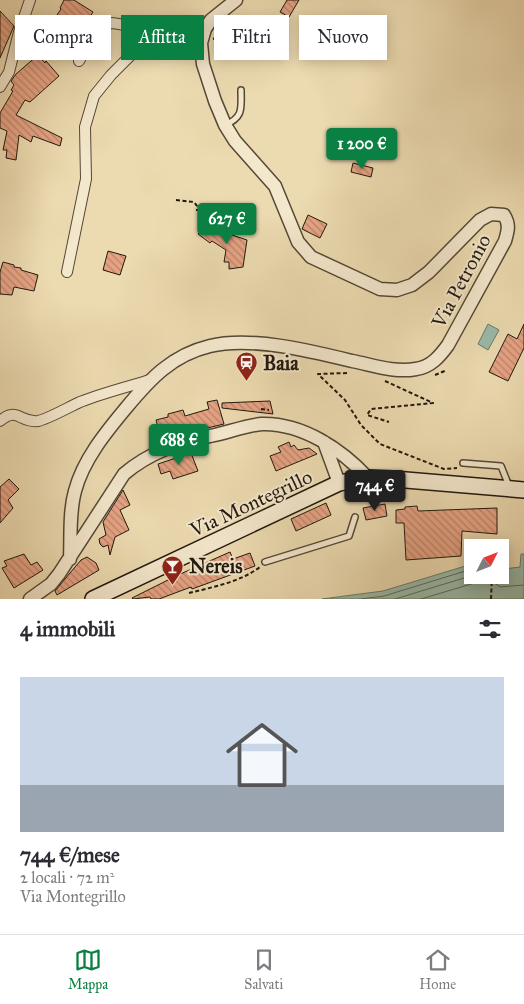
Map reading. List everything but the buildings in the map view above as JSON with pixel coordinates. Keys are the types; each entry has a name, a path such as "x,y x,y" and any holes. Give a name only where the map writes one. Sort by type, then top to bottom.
{"main road":[{"name":"Via Montegrillo","path":"93,599 339,482 368,478 394,478 517,490"}],"street":[{"path":"0,87 9,72 19,32 30,0"},
{"path":"205,29 211,20 236,0"},
{"name":"Via Petronio","path":"70,559 74,492 84,468 119,416 162,369 188,354 209,346 224,343 270,344 396,371 417,369 430,364 439,357 448,345 505,241 509,227 504,215 492,214 480,220 429,272 412,285 397,290 380,288 311,257 298,242 275,186 235,141 225,125 203,64 201,43 205,29"},
{"path":"67,272 86,179 85,127 91,103 97,91 128,60"},
{"path":"0,421 7,415 13,414 30,421 40,421 88,399 150,380"},
{"path":"30,599 51,584 70,559 124,474 151,455 178,444 262,424 290,427 340,451 354,462 368,478"},
{"path":"324,442 339,482"}],"lane":[{"path":"225,125 236,119 241,111 241,90"},
{"path":"463,463 501,466 517,490"},
{"path":"265,562 349,536 355,516"}],"path":[{"path":"176,200 194,202 197,206 197,211"},
{"path":"350,373 318,374 345,400 361,425 380,444 444,469 456,469 463,463"},
{"path":"382,380 433,403 371,409 367,415 389,422"},
{"path":"261,410 269,410"},
{"path":"189,593 225,584 254,571 265,562"},
{"path":"491,599 492,584"}],"water":[{"path":"488,324 499,330 488,350 478,344"},
{"path":"521,554 524,554 524,599 322,599 383,591 464,566 464,584 509,584 509,568 520,567"}],"place":[{"name":"Baia","path":"247,382"},
{"name":"Nereis","path":"173,585"}]}
